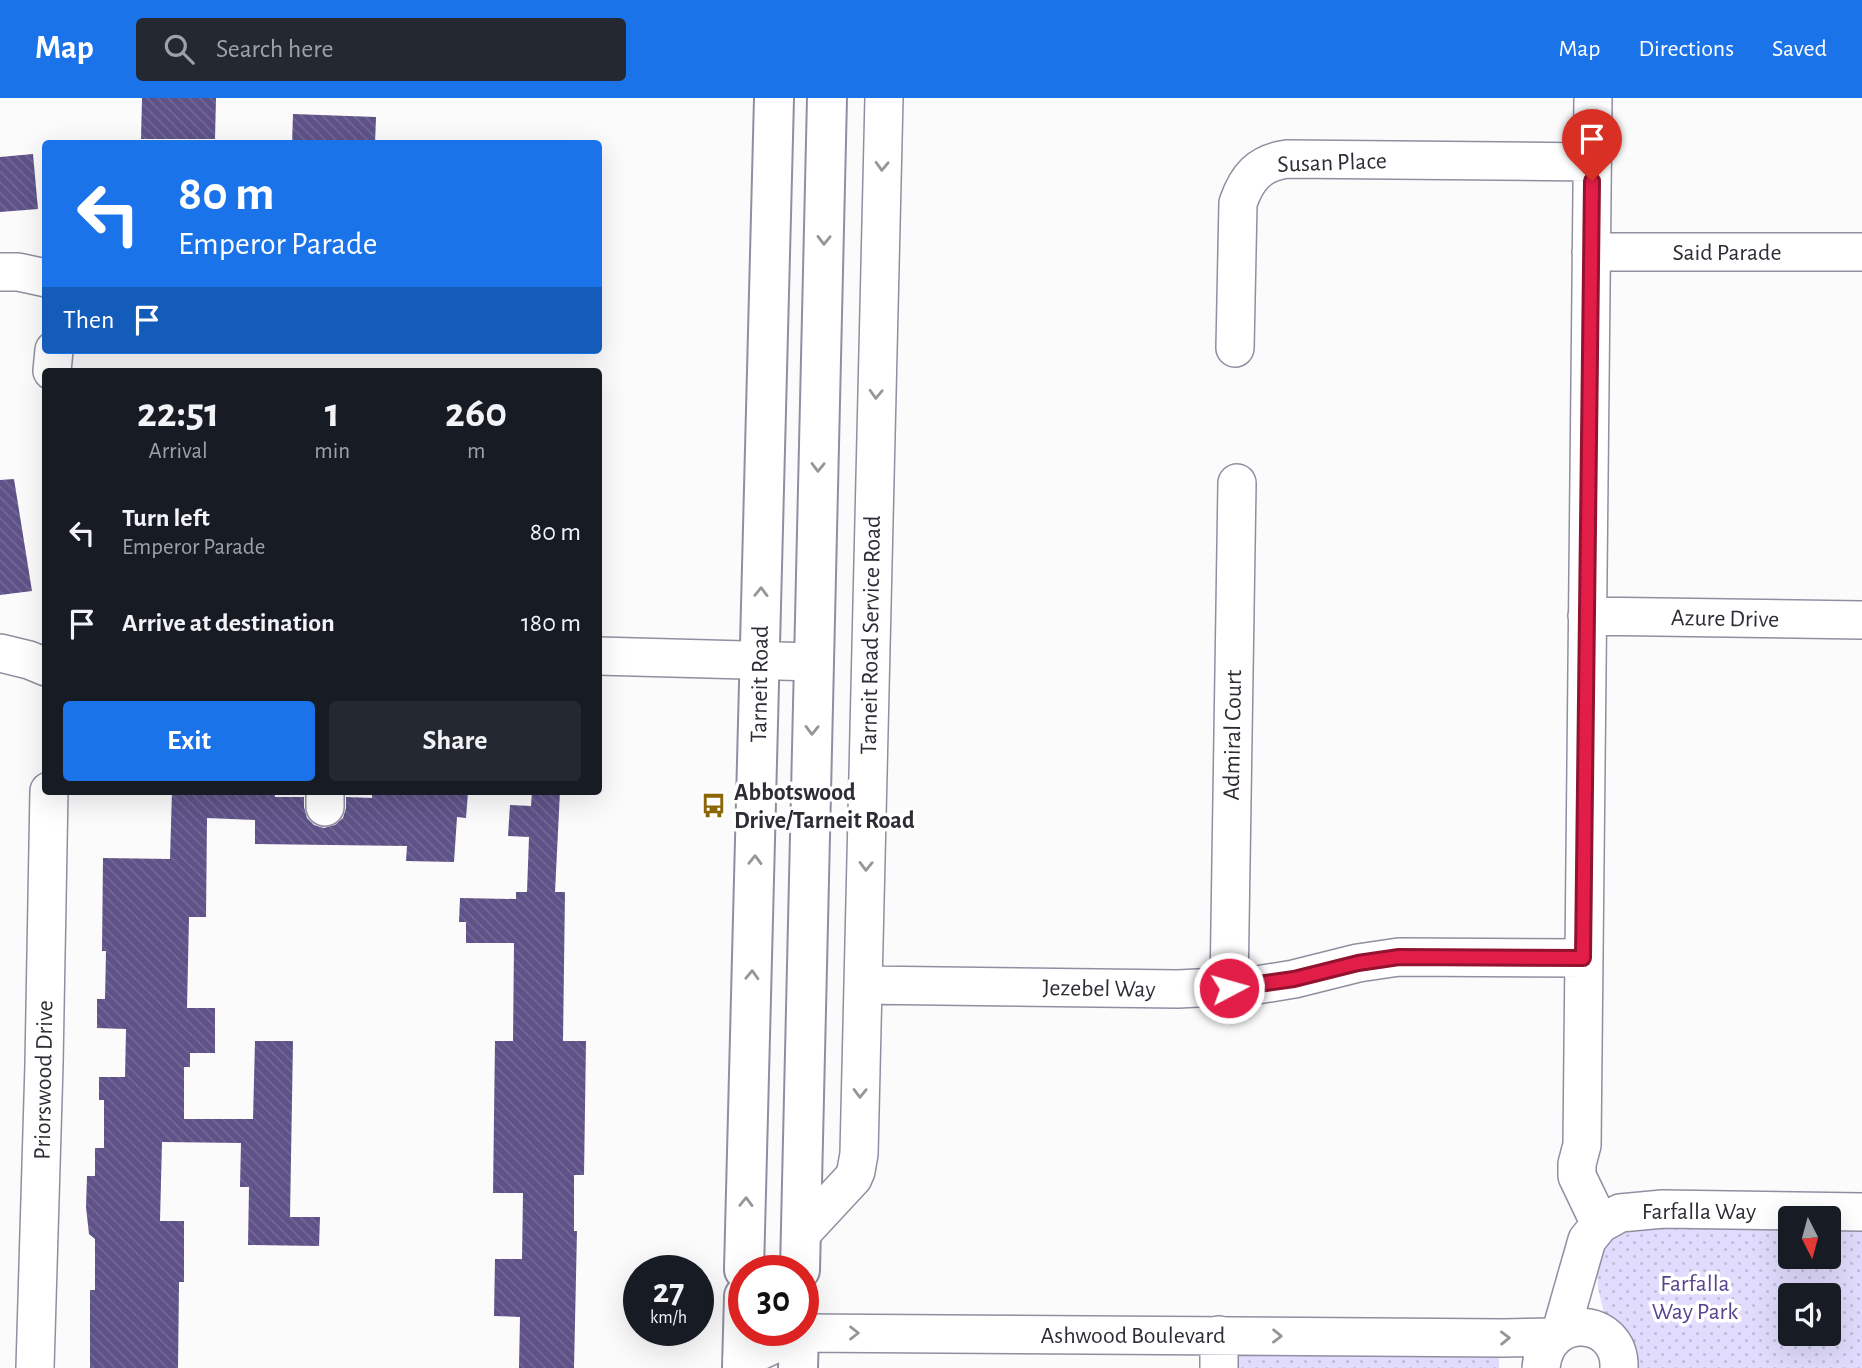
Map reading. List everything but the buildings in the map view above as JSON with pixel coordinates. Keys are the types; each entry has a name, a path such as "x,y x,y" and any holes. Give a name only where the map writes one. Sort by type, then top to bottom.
{"main road":[{"name":"Tarneit Road","path":"744,1255 774,98"},
{"path":"766,365 790,253 794,98"},
{"path":"801,1252 827,98"},
{"path":"748,1346 749,1365"}],"street":[{"name":"Tarneit Road Service Road","path":"801,1252 853,1178 859,1154 884,98"},
{"path":"1552,1345 1587,1240 1610,1219 1611,1197 1594,1176 1582,1146 1593,98"},
{"name":"Susan Place","path":"1235,348 1238,203 1242,190 1259,168 1273,161 1300,159 1592,162"},
{"name":"Said Parade","path":"1591,252 1862,252"},
{"path":"0,272 18,272 42,277"},
{"name":"Admiral Court","path":"1229,988 1237,483"},
{"name":"Azure Drive","path":"1587,616 1862,620"},
{"path":"0,653 42,665"},
{"path":"602,656 814,662"},
{"name":"Priorswood Drive","path":"35,1368 49,795"},
{"name":"Jezebel Way","path":"863,985 1229,988 1294,979 1358,963 1399,957 1583,958"},
{"name":"Farfalla Way","path":"1610,1219 1663,1209 1862,1212"},
{"path":"1581,1262 1592,1307 1615,1355"},
{"name":"Ashwood Boulevard","path":"819,1343 1073,1336 1219,1352 1503,1338 1552,1345 1583,1327 1603,1334 1615,1355"},
{"name":"Ashwood Boulevard","path":"749,1365 793,1346"}],"green space":[{"name":"Farfalla Way Park","path":"1634,1226 1778,1227 1778,1269 1841,1269 1841,1227 1862,1228 1862,1368 1630,1368 1604,1313 1597,1269 1601,1248 1623,1228"},
{"path":"1242,1351 1499,1355 1499,1368 1239,1368 1238,1357"}],"place":[{"name":"Abbotswood Drive/Tarneit Road","path":"714,806"}],"route":[{"path":"1229,988 1294,979 1358,963 1399,957 1583,958 1592,181"}]}
